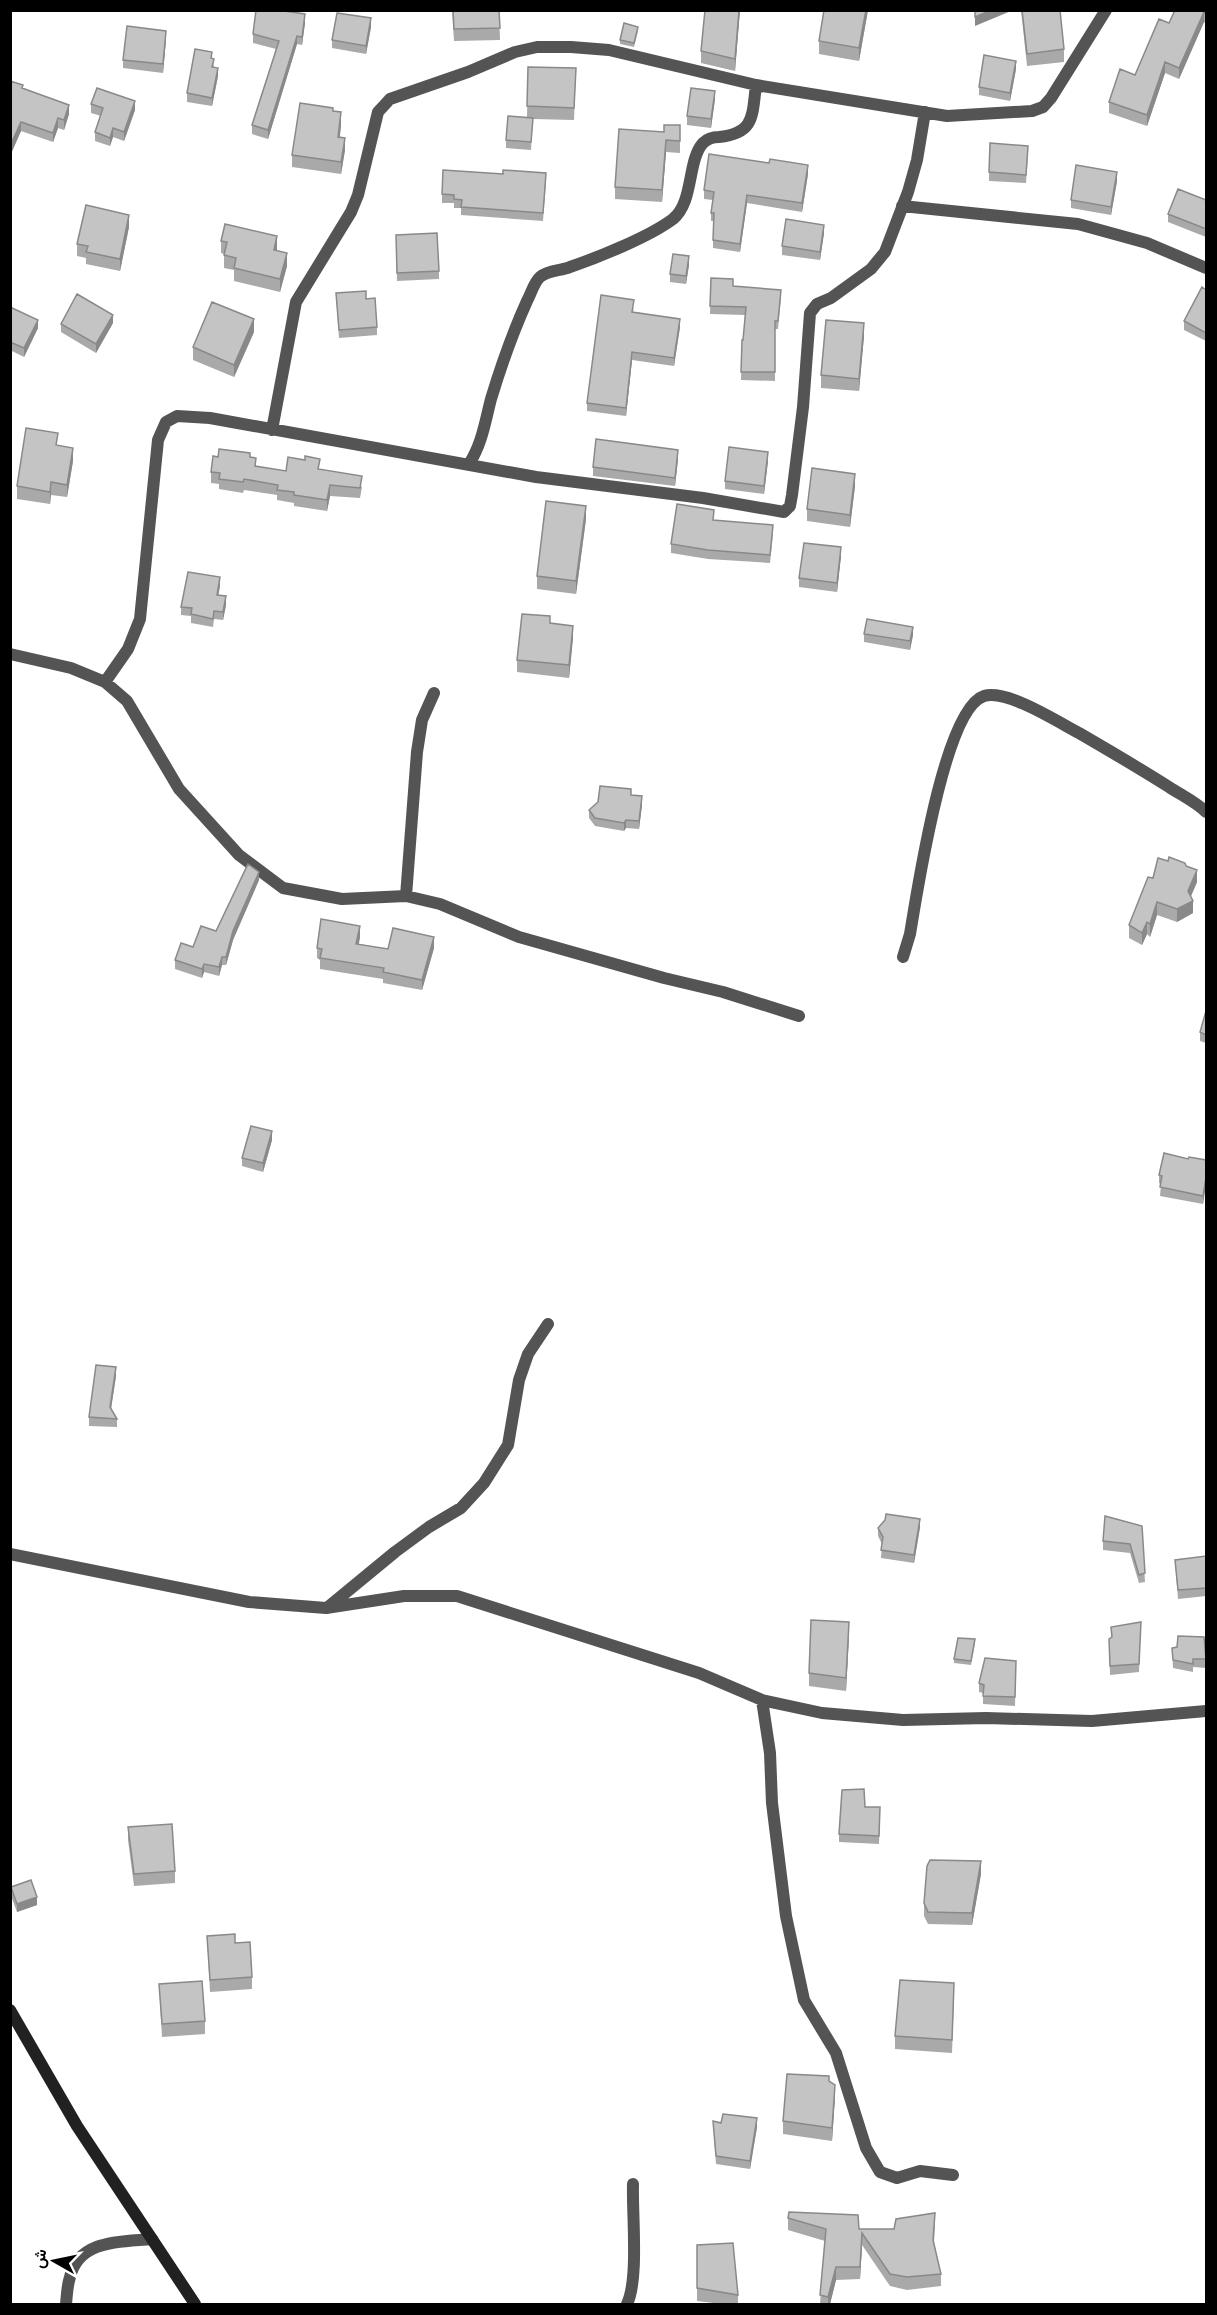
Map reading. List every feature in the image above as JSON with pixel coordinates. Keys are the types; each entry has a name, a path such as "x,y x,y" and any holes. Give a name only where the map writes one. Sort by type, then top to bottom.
{"street":[{"path":"272,430 296,302 351,213 358,195 378,112 390,99 468,72 515,52 537,47 571,47 609,50 756,85 925,112 957,116 1032,111 1043,107 1052,98 1106,10"},
{"path":"469,464 478,449 502,367 537,279 546,273 608,253 675,218 688,190 698,149 705,141 715,137 735,135 746,128 753,107 756,85"},
{"path":"105,682 128,649 140,619 158,440 166,422 177,416 194,416 536,477 703,498 784,512 790,506 792,495 803,407 810,313 817,304 831,298 871,269 885,252 917,160 925,112"},
{"path":"902,206 1078,224 1147,243 1206,268"},
{"path":"10,654 71,668 105,682 127,701 179,789 239,855 283,888 342,899 406,896 440,904 519,937 723,992 799,1016"},
{"path":"406,896 417,752 422,720 434,693"},
{"path":"903,957 910,934 940,777 952,743 975,700 985,696 1005,696 1030,708 1120,756 1206,812"},
{"path":"326,1608 395,1552 429,1527 461,1508 484,1483 507,1445 519,1380 528,1354 548,1324"},
{"path":"10,1554 249,1602 326,1608 404,1596 457,1596 699,1673 762,1700 822,1713 903,1720 986,1718 1092,1721 1206,1711"},
{"path":"762,1700 770,1753 772,1803 786,1916 804,2001 836,2053 866,2148 880,2172 897,2178 920,2171 953,2175"},
{"path":"10,2010 77,2126 195,2304"},
{"path":"627,2304 632,2295 633,2184"},
{"path":"66,2304 70,2275 78,2259 87,2251 99,2244 152,2239"}],"building":[{"path":"256,10 305,14 302,37 297,36 268,130 252,125 279,41 253,34"},
{"path":"453,10 499,10 500,28 454,29"},
{"path":"705,10 739,10 735,59 701,51"},
{"path":"824,10 866,10 859,48 819,41"},
{"path":"975,10 992,10 975,17"},
{"path":"1022,10 1060,10 1064,49 1027,54"},
{"path":"1175,10 1206,10 1206,13 1204,12 1179,68 1165,62 1147,115 1109,102 1120,69 1135,75 1159,19 1169,23"},
{"path":"337,13 371,18 366,46 332,40"},
{"path":"624,23 638,27 634,43 620,40"},
{"path":"127,26 166,31 163,64 123,60"},
{"path":"195,49 212,52 211,58 214,59 212,67 218,68 212,98 187,93"},
{"path":"984,55 1016,61 1010,93 979,87"},
{"path":"528,67 576,68 574,108 527,106"},
{"path":"10,81 23,85 22,88 69,105 64,120 58,118 53,133 21,122 10,146"},
{"path":"97,88 135,101 124,132 113,128 110,138 95,132 103,108 91,104"},
{"path":"691,88 715,91 711,119 687,116"},
{"path":"300,103 333,108 333,111 341,112 338,137 345,138 341,162 292,155"},
{"path":"508,116 533,118 531,142 506,140"},
{"path":"664,125 680,125 680,141 666,140 662,190 615,187 619,129 664,132"},
{"path":"990,143 1028,146 1026,175 989,172"},
{"path":"709,154 769,163 770,159 808,165 802,203 747,195 740,244 713,240 714,213 711,213 714,192 704,190"},
{"path":"1076,165 1117,172 1111,207 1071,200"},
{"path":"443,170 503,174 503,170 546,173 543,213 461,207 462,200 454,199 454,195 442,194"},
{"path":"1178,189 1206,200 1206,229 1168,214"},
{"path":"86,205 129,215 120,259 86,252 88,246 77,244"},
{"path":"786,219 824,225 820,252 782,246"},
{"path":"225,224 277,236 274,250 287,253 280,279 234,268 236,258 224,255 227,242 221,241"},
{"path":"437,233 439,271 397,273 396,235"},
{"path":"673,254 689,256 686,276 670,274"},
{"path":"711,278 733,279 733,286 781,290 778,321 775,321 775,372 741,372 746,307 710,306"},
{"path":"1202,287 1206,290 1206,333 1184,321"},
{"path":"366,291 366,299 375,298 377,327 339,330 336,293"},
{"path":"77,294 113,315 96,344 61,324"},
{"path":"601,295 634,300 632,312 680,319 674,358 632,352 626,408 587,403"},
{"path":"212,302 254,319 234,365 193,347"},
{"path":"10,307 38,320 24,348 10,342"},
{"path":"826,320 864,323 859,379 821,375"},
{"path":"26,428 58,433 56,445 73,448 67,485 51,482 50,492 17,486"},
{"path":"596,439 678,450 675,478 593,467"},
{"path":"729,447 768,452 764,486 725,481"},
{"path":"219,449 250,453 250,457 256,458 255,466 286,471 288,457 305,460 305,456 320,459 318,469 362,476 360,488 330,485 327,500 277,490 278,485 244,479 243,482 219,479 220,473 211,472 213,456 218,457"},
{"path":"812,468 855,474 850,515 807,509"},
{"path":"546,501 586,506 576,581 537,576"},
{"path":"677,504 714,510 713,520 773,525 770,555 708,550 671,544"},
{"path":"804,543 841,547 837,583 799,578"},
{"path":"188,572 220,577 217,595 226,596 223,612 214,611 213,619 191,614 192,608 181,607"},
{"path":"522,614 550,616 550,623 573,626 569,665 517,660"},
{"path":"867,619 913,627 910,641 864,634"},
{"path":"600,786 631,789 631,795 642,796 639,821 626,820 624,823 595,818 589,810 598,802"},
{"path":"1169,857 1197,870 1188,891 1193,901 1177,909 1157,902 1150,924 1147,922 1142,933 1129,925 1148,877 1153,878 1158,858 1168,861"},
{"path":"248,864 259,872 233,931 226,957 222,957 219,967 204,964 202,969 175,960 181,943 193,947 201,926 216,931"},
{"path":"321,919 360,926 356,944 388,949 393,928 434,937 422,980 383,972 384,968 320,958 322,949 317,948"},
{"path":"1206,1011 1206,1035 1200,1032"},
{"path":"251,1126 272,1131 263,1163 242,1158"},
{"path":"1164,1153 1188,1159 1189,1157 1206,1160 1203,1196 1160,1187 1162,1176 1159,1175"},
{"path":"96,1365 116,1367 110,1407 117,1419 89,1417"},
{"path":"886,1514 920,1519 914,1555 881,1550 883,1537 878,1528 885,1520"},
{"path":"1105,1516 1142,1526 1145,1573 1139,1575 1130,1544 1103,1541"},
{"path":"1206,1556 1206,1588 1178,1590 1175,1560"},
{"path":"811,1620 849,1622 846,1678 809,1673"},
{"path":"1141,1622 1139,1664 1110,1666 1111,1627"},
{"path":"1178,1636 1204,1637 1206,1659 1193,1659 1193,1664 1173,1660 1172,1648 1177,1647"},
{"path":"958,1638 975,1639 971,1661 954,1659"},
{"path":"985,1658 1016,1661 1015,1697 983,1696 984,1685 979,1683"},
{"path":"864,1789 865,1807 880,1807 879,1836 839,1834 842,1790"},
{"path":"172,1824 175,1871 134,1874 128,1827"},
{"path":"930,1860 981,1861 972,1913 928,1912 924,1903 927,1866"},
{"path":"31,1880 37,1897 17,1904 11,1887"},
{"path":"235,1934 235,1943 250,1942 252,1977 210,1980 207,1936"},
{"path":"900,1980 954,1983 952,2040 895,2036"},
{"path":"202,1981 205,2021 162,2024 159,1984"},
{"path":"787,2074 829,2076 829,2081 835,2085 832,2128 783,2121"},
{"path":"723,2114 757,2118 750,2161 716,2156 713,2121 721,2123"},
{"path":"789,2212 858,2215 859,2229 894,2229 896,2219 935,2213 933,2240 941,2274 907,2277 890,2274 862,2233 860,2267 836,2267 828,2297 820,2295 826,2229 788,2218"},
{"path":"733,2243 738,2295 697,2288 697,2245"}]}
